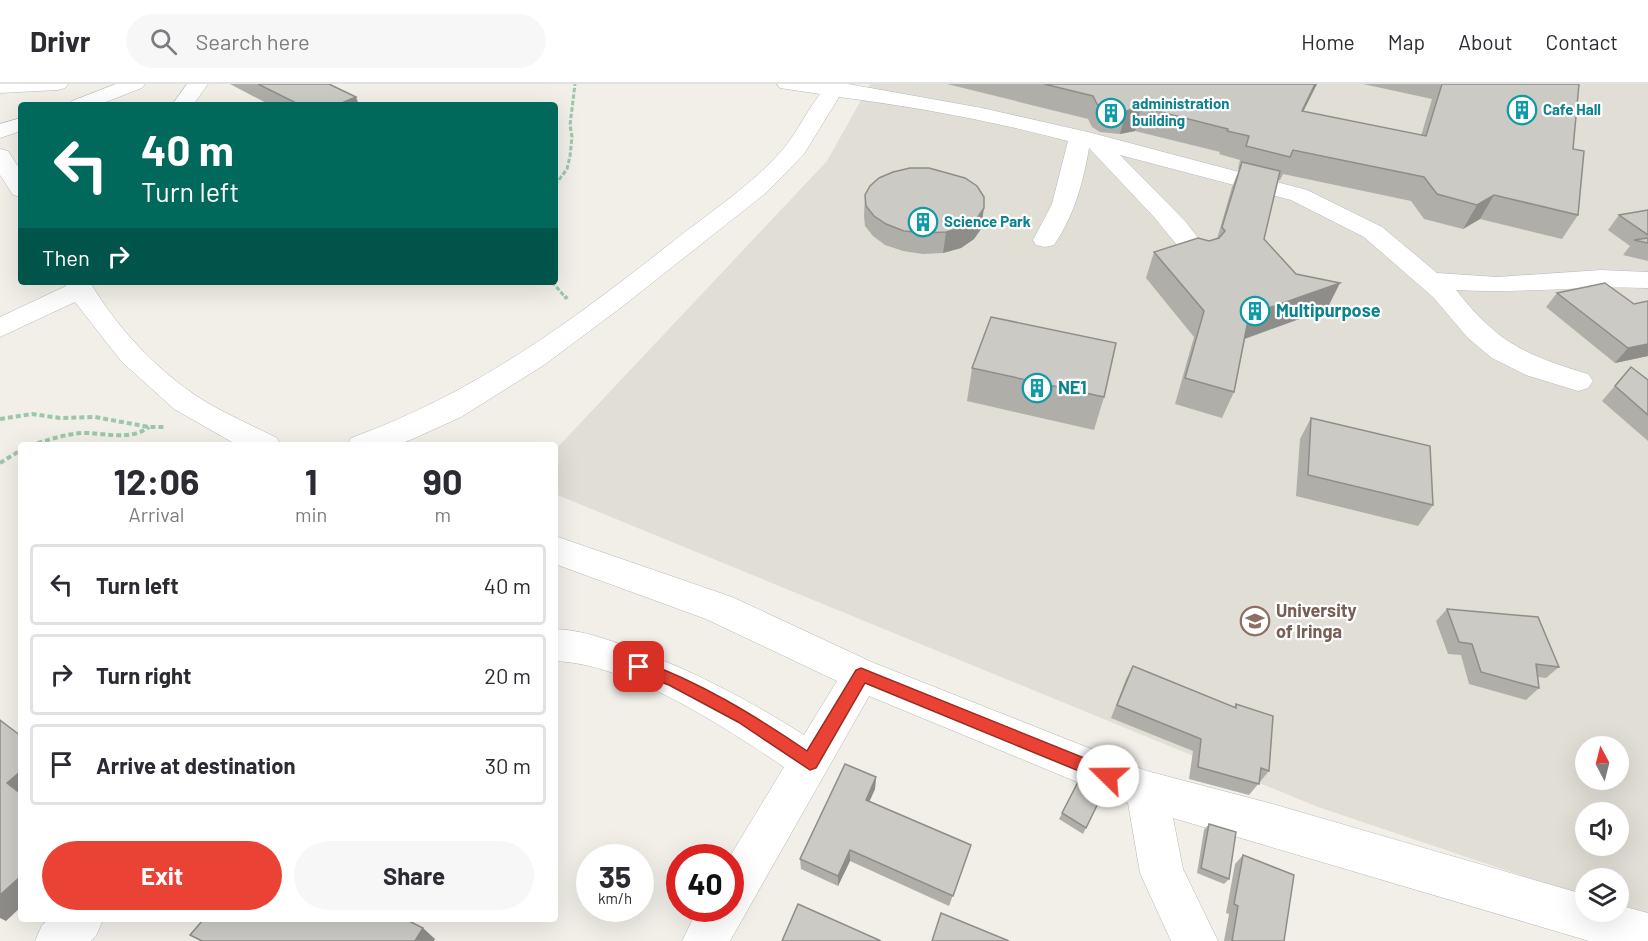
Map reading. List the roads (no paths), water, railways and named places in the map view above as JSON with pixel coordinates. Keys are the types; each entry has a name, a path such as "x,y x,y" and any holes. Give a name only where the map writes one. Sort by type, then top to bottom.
{"street":[{"path":"0,87 58,84"},
{"path":"87,102 129,86 148,84"},
{"path":"184,102 198,84"},
{"path":"788,84 836,87 982,114 1299,195 1373,232 1432,281 1457,305 1478,332 1502,351 1536,368 1578,381"},
{"path":"371,442 445,410 487,386 550,347 630,290 722,218 775,171 797,147 836,87"},
{"path":"0,131 18,125"},
{"path":"1045,240 1056,223 1065,202 1077,159 1088,140"},
{"path":"1088,140 1168,215 1200,257"},
{"path":"0,156 18,185"},
{"path":"1432,281 1497,285 1601,278 1648,279"},
{"path":"0,328 79,285 109,328 168,389 200,411 259,442"},
{"path":"558,551 719,608 861,675 1147,791 1291,830 1648,936"},
{"path":"558,645 603,654 675,681 744,717 810,762"},
{"path":"744,873 861,675"},
{"path":"1147,791 1162,873 1195,941"},
{"path":"58,941 78,922"},
{"path":"705,941 716,922"}],"place":[{"name":"Cafe Hall","path":"1522,110"},
{"name":"administration building","path":"1111,113"},
{"name":"Science Park","path":"923,222"},
{"name":"Multipurpose","path":"1255,311"},
{"name":"NE1","path":"1037,388"},
{"name":"University of Iringa","path":"1255,621"}]}
